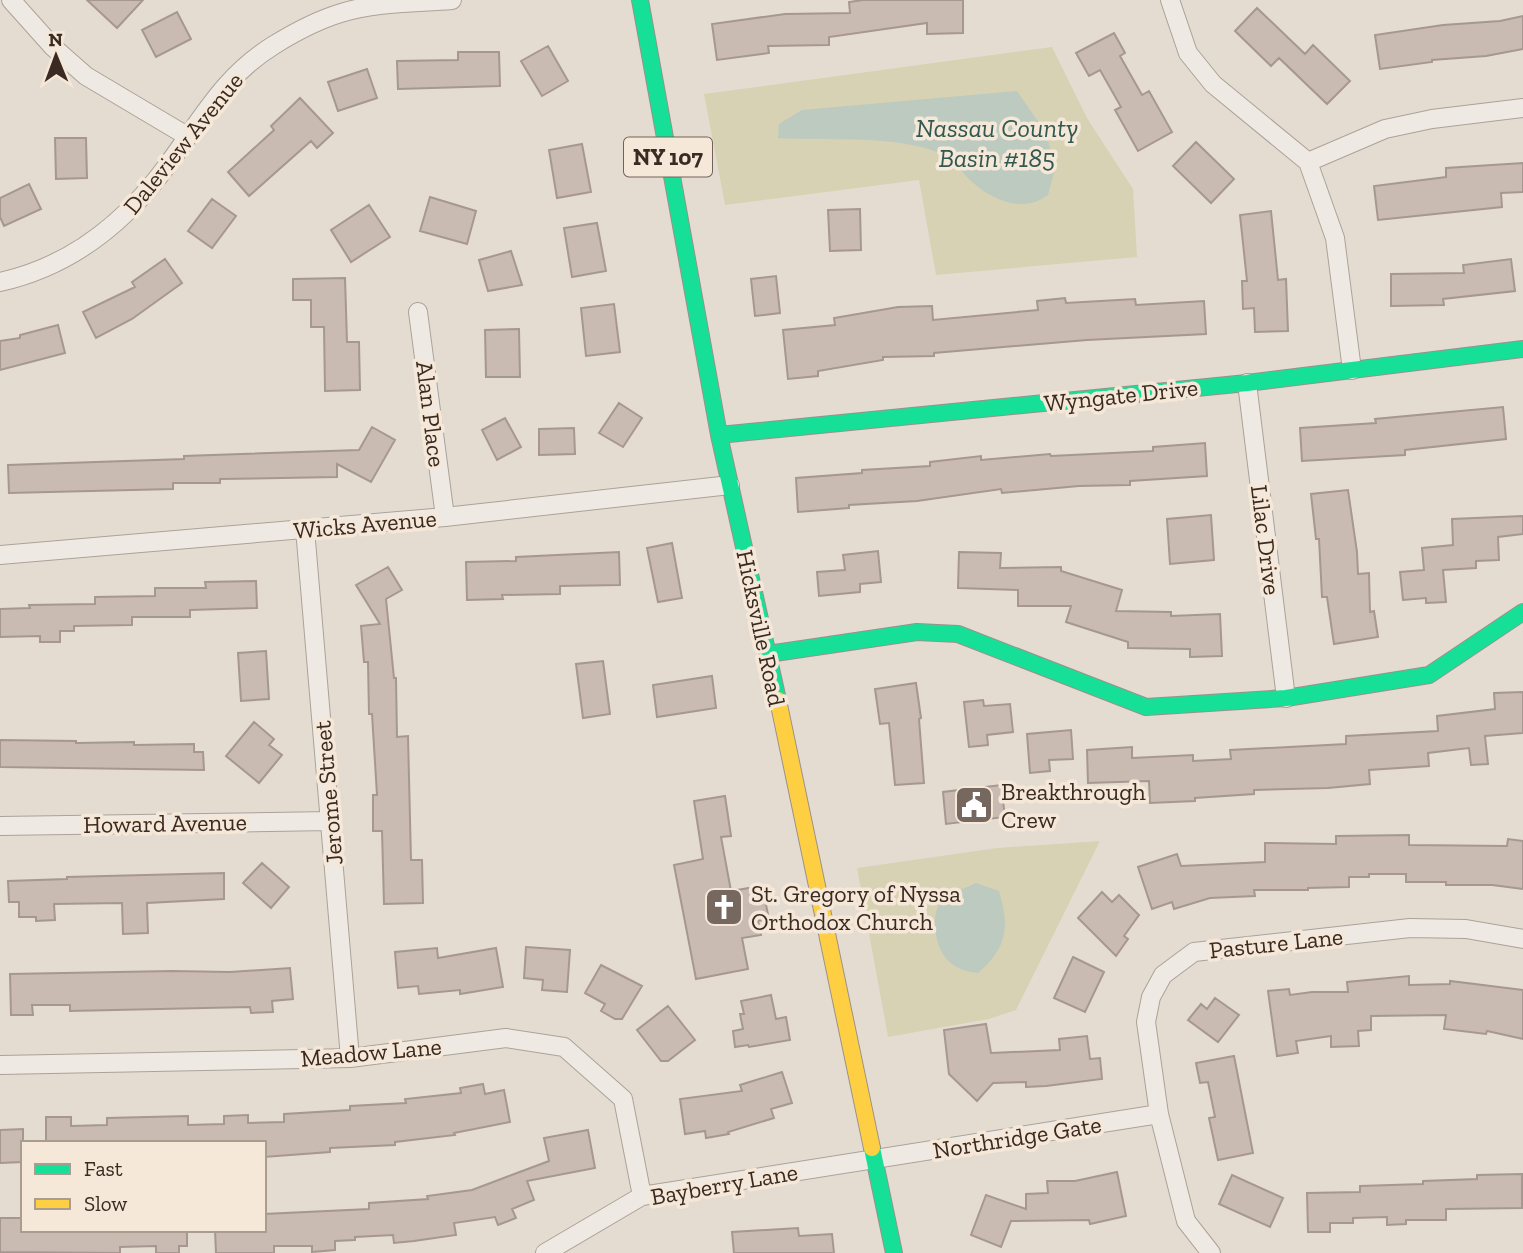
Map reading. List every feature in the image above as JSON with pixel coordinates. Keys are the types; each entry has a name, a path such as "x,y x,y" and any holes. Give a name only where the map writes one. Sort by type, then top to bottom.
{"street":[{"name":"Daleview Avenue","path":"0,282 64,259 108,231 152,186 208,104 229,81 262,53 296,32 344,12 452,0"},
{"name":"Hicksville Road","path":"640,0 719,435 768,653 894,1253"},
{"path":"1170,0 1188,53 1213,84 1308,162 1335,238 1352,370"},
{"path":"7,3 86,76 187,136"},
{"path":"1308,162 1385,129 1432,119 1523,108"},
{"name":"Alan Place","path":"418,312 444,517"},
{"name":"Wyngate Drive","path":"719,435 1247,383 1523,349"},
{"name":"Lilac Drive","path":"1247,383 1286,698"},
{"name":"Wicks Avenue","path":"0,555 444,517 730,485"},
{"name":"Jerome Street","path":"305,529 350,1058"},
{"path":"768,653 916,632 958,634 1146,707 1286,698 1429,675 1523,612"},
{"name":"Howard Avenue","path":"0,826 331,821"},
{"name":"Pasture Lane","path":"1211,1253 1186,1221 1159,1114 1146,1022 1151,997 1163,975 1194,952 1410,928 1466,929 1523,939"},
{"name":"Meadow Lane","path":"0,1065 350,1058 506,1038 564,1047 623,1099 642,1196"},
{"name":"Northridge Gate","path":"875,1159 1159,1114"},
{"name":"Bayberry Lane","path":"545,1253 642,1196 875,1159"}],"shaded area":[{"path":"1052,47 1087,118 1133,189 1137,257 936,275 919,180 725,205 704,94"},
{"path":"1100,841 1016,1010 989,1019 888,1037 857,868 997,848"}],"water":[{"name":"Nassau County Basin #185","path":"1017,91 1046,133 1055,168 1048,195 1028,204 1008,202 988,194 948,157 926,148 885,141 778,138 779,124 802,110"},
{"path":"976,883 999,891 1005,926 1004,936 995,955 978,973 951,964 941,951 935,924 936,911 941,903 949,896"}],"building":[{"path":"87,0 143,0 117,28"},
{"path":"963,0 963,33 927,34 927,23 829,37 829,45 768,46 769,53 717,60 712,24 785,14 850,13 849,2"},
{"path":"1257,8 1305,54 1313,45 1350,81 1327,104 1279,58 1271,66 1235,31"},
{"path":"177,12 191,39 156,57 142,30"},
{"path":"1523,16 1523,49 1380,69 1375,35"},
{"path":"1114,33 1125,53 1120,56 1142,95 1149,91 1172,132 1138,151 1115,110 1121,107 1100,70 1089,76 1076,53"},
{"path":"548,46 568,81 542,96 521,61"},
{"path":"458,52 499,52 500,86 398,89 397,61 458,60"},
{"path":"367,69 377,98 338,111 328,82"},
{"path":"300,98 333,133 317,148 311,141 249,196 228,172 274,130 271,126"},
{"path":"55,138 86,138 87,178 56,179"},
{"path":"1196,142 1234,179 1211,203 1173,166"},
{"path":"582,144 591,192 557,198 549,150"},
{"path":"1523,163 1523,192 1501,193 1502,207 1378,220 1374,186 1446,177 1446,168"},
{"path":"29,184 41,209 4,226 0,217 0,198"},
{"path":"430,197 476,211 467,244 420,231"},
{"path":"212,199 236,216 212,248 188,231"},
{"path":"369,205 390,237 351,262 331,230"},
{"path":"860,209 861,250 830,251 828,210"},
{"path":"1271,211 1278,280 1286,279 1288,331 1255,332 1254,308 1243,309 1242,281 1247,281 1240,215"},
{"path":"597,223 606,271 572,277 564,228"},
{"path":"511,251 522,285 488,291 479,260"},
{"path":"165,259 182,283 132,319 96,338 83,312 135,287 132,282"},
{"path":"1511,259 1515,291 1443,299 1444,305 1391,306 1391,274 1464,273 1463,265"},
{"path":"776,276 780,313 755,316 751,279"},
{"path":"345,278 347,342 359,342 360,390 325,391 324,327 311,327 311,300 293,300 293,279"},
{"path":"1065,298 1066,303 1135,299 1136,305 1204,301 1206,334 1087,340 934,353 934,356 883,357 883,360 818,371 818,376 788,379 783,330 835,325 834,318 898,307 932,306 933,320 1038,310 1037,301"},
{"path":"614,304 620,352 586,356 581,308"},
{"path":"58,325 65,353 0,370 0,341 20,338 20,335"},
{"path":"519,329 520,377 486,377 485,330"},
{"path":"619,403 642,418 623,447 599,433"},
{"path":"1503,407 1506,439 1405,450 1405,455 1302,461 1300,428 1376,423 1375,419"},
{"path":"505,418 521,447 497,460 482,430"},
{"path":"372,427 395,440 371,482 337,464 337,477 220,479 220,483 173,483 173,489 9,493 8,465 359,450"},
{"path":"574,428 575,454 539,455 539,429"},
{"path":"1205,443 1207,476 1130,481 1130,485 1079,486 1002,493 1001,489 917,501 849,505 849,508 798,512 796,478 930,466 930,462 981,456 981,460 1050,454 1153,451 1153,447"},
{"path":"1348,490 1358,574 1369,573 1370,612 1374,611 1378,637 1334,644 1327,597 1322,597 1319,539 1316,539 1311,494"},
{"path":"1211,515 1214,560 1170,564 1167,519"},
{"path":"1523,516 1523,534 1498,537 1499,560 1476,561 1476,568 1443,570 1446,602 1426,603 1426,598 1403,600 1400,572 1424,570 1422,548 1453,545 1452,519"},
{"path":"672,543 682,598 658,602 647,548"},
{"path":"878,551 881,582 860,584 860,592 819,596 817,572 845,570 843,555"},
{"path":"619,552 620,585 560,586 560,594 502,595 503,599 467,600 466,562 516,561 516,557"},
{"path":"959,552 1001,553 1000,568 1061,567 1061,571 1122,590 1116,611 1171,612 1171,616 1220,614 1222,656 1190,657 1190,649 1128,648 1128,642 1066,622 1071,606 1018,606 1018,590 958,588"},
{"path":"388,567 402,590 386,599 396,678 397,737 408,736 411,860 422,860 423,903 384,904 382,831 373,831 373,795 377,795 372,714 369,714 368,662 364,662 361,626 380,624 356,585"},
{"path":"256,581 257,608 190,610 190,617 132,617 132,625 74,626 74,631 60,631 60,642 40,642 40,636 0,637 0,609 30,608 29,605 95,604 95,597 155,596 155,588 206,588 205,582"},
{"path":"266,651 269,699 241,701 238,653"},
{"path":"603,661 610,714 583,718 576,664"},
{"path":"712,676 716,708 657,717 653,685"},
{"path":"916,683 921,718 924,783 895,785 889,723 880,724 875,689"},
{"path":"1523,692 1523,733 1485,736 1488,764 1471,765 1469,748 1428,753 1429,766 1369,770 1370,784 1254,790 1254,794 1195,798 1195,801 1150,803 1149,781 1088,783 1087,750 1132,747 1132,758 1193,755 1193,761 1231,759 1230,750 1346,744 1346,736 1438,731 1437,716 1495,709 1494,693"},
{"path":"983,700 984,706 1010,704 1013,732 987,735 988,745 969,747 964,702"},
{"path":"254,722 274,739 269,745 282,755 259,783 226,756"},
{"path":"1071,730 1073,759 1049,760 1050,771 1030,773 1027,734"},
{"path":"0,740 134,742 134,745 194,744 194,752 203,752 204,770 0,767"},
{"name":"Breakthrough Crew","path":"1001,785 1005,817 946,824 943,792"},
{"name":"St. Gregory of Nyssa Orthodox Church","path":"725,796 731,836 721,837 731,891 755,887 757,896 764,895 769,919 758,921 761,935 742,938 748,969 696,979 674,865 703,859 694,801"},
{"path":"1409,835 1409,845 1507,846 1508,839 1523,841 1523,889 1492,885 1446,885 1446,882 1406,882 1406,874 1369,874 1369,877 1349,877 1349,887 1254,890 1255,896 1210,898 1174,909 1172,902 1152,909 1138,867 1177,854 1181,866 1265,862 1265,843 1336,844 1336,836"},
{"path":"262,863 289,887 271,908 243,883"},
{"path":"224,873 224,899 147,903 148,933 123,934 122,903 54,904 55,920 36,921 36,917 19,917 19,902 9,902 8,881"},
{"path":"1102,892 1112,902 1119,895 1139,915 1124,936 1128,939 1116,956 1078,918"},
{"path":"526,947 570,950 567,992 542,990 543,980 524,978"},
{"path":"437,948 438,958 496,948 503,987 460,994 460,990 419,994 418,986 398,988 395,952"},
{"path":"1073,957 1104,972 1085,1012 1054,998"},
{"path":"601,965 642,986 622,1019 615,1019 601,1011 605,1004 585,993"},
{"path":"290,968 293,999 272,1001 273,1012 251,1013 250,1007 70,1011 70,1005 32,1005 33,1015 11,1015 10,974 230,972"},
{"path":"1409,976 1409,985 1450,984 1450,981 1523,990 1523,1039 1487,1031 1486,1034 1444,1029 1446,1015 1371,1016 1371,1030 1358,1031 1359,1046 1331,1047 1331,1036 1296,1041 1298,1053 1277,1056 1268,991 1289,989 1290,995 1348,992 1347,982"},
{"path":"771,995 776,1019 786,1017 790,1040 735,1047 733,1031 743,1029 741,1001"},
{"path":"1215,998 1239,1015 1218,1042 1188,1020 1201,1004 1207,1009"},
{"path":"668,1006 695,1040 668,1061 661,1061 637,1030"},
{"path":"986,1024 991,1053 1060,1050 1059,1039 1087,1036 1090,1059 1100,1058 1102,1079 1026,1087 1026,1082 993,1083 977,1101 949,1074 944,1030"},
{"path":"1234,1056 1253,1153 1218,1160 1209,1118 1215,1117 1208,1082 1200,1083 1196,1063"},
{"path":"782,1072 792,1103 771,1109 774,1118 728,1132 729,1134 706,1138 705,1131 685,1134 680,1099 742,1091 740,1085"},
{"path":"483,1084 485,1094 504,1090 510,1122 454,1133 455,1135 395,1142 395,1145 330,1148 330,1152 266,1157 266,1141 46,1141 46,1117 71,1117 71,1126 107,1125 107,1118 188,1116 188,1125 224,1124 224,1116 248,1115 248,1123 284,1122 284,1114 406,1103 405,1099 461,1093 460,1088"},
{"path":"23,1129 21,1162 0,1163 0,1130"},
{"path":"588,1130 595,1168 527,1181 534,1200 512,1209 516,1218 498,1225 495,1217 454,1223 456,1235 394,1243 393,1235 355,1237 355,1240 335,1241 335,1250 312,1252 312,1246 274,1246 274,1253 216,1253 215,1232 266,1232 266,1214 369,1209 369,1203 428,1199 427,1196 472,1190 549,1161 544,1138"},
{"path":"1117,1172 1126,1216 1090,1224 1089,1220 1011,1221 1001,1247 971,1235 986,1195 1026,1209 1026,1194 1048,1193 1047,1181 1075,1181"},
{"path":"1522,1174 1522,1208 1446,1209 1446,1220 1406,1220 1406,1224 1387,1225 1387,1217 1353,1218 1353,1223 1330,1223 1330,1232 1308,1232 1307,1193 1360,1192 1360,1186 1423,1184 1423,1181 1477,1179 1477,1175"},
{"path":"1232,1175 1283,1198 1270,1227 1219,1204"},
{"path":"0,1218 21,1218 21,1232 187,1232 187,1246 179,1246 179,1253 156,1253 156,1246 120,1247 120,1253 0,1252"},
{"path":"798,1228 799,1236 832,1234 834,1253 734,1253 732,1232"}],"traffic: fast":[{"path":"640,0 719,435 778,700"},
{"path":"719,435 1247,383 1523,349"},
{"path":"768,654 917,632 958,634 1146,707 1286,698 1429,675 1523,612"},
{"path":"872,1148 894,1253"}],"traffic: slow":[{"path":"778,700 872,1148"}],"place":[{"name":"Breakthrough Crew","path":"974,805"},
{"name":"St. Gregory of Nyssa Orthodox Church","path":"724,907"}]}
